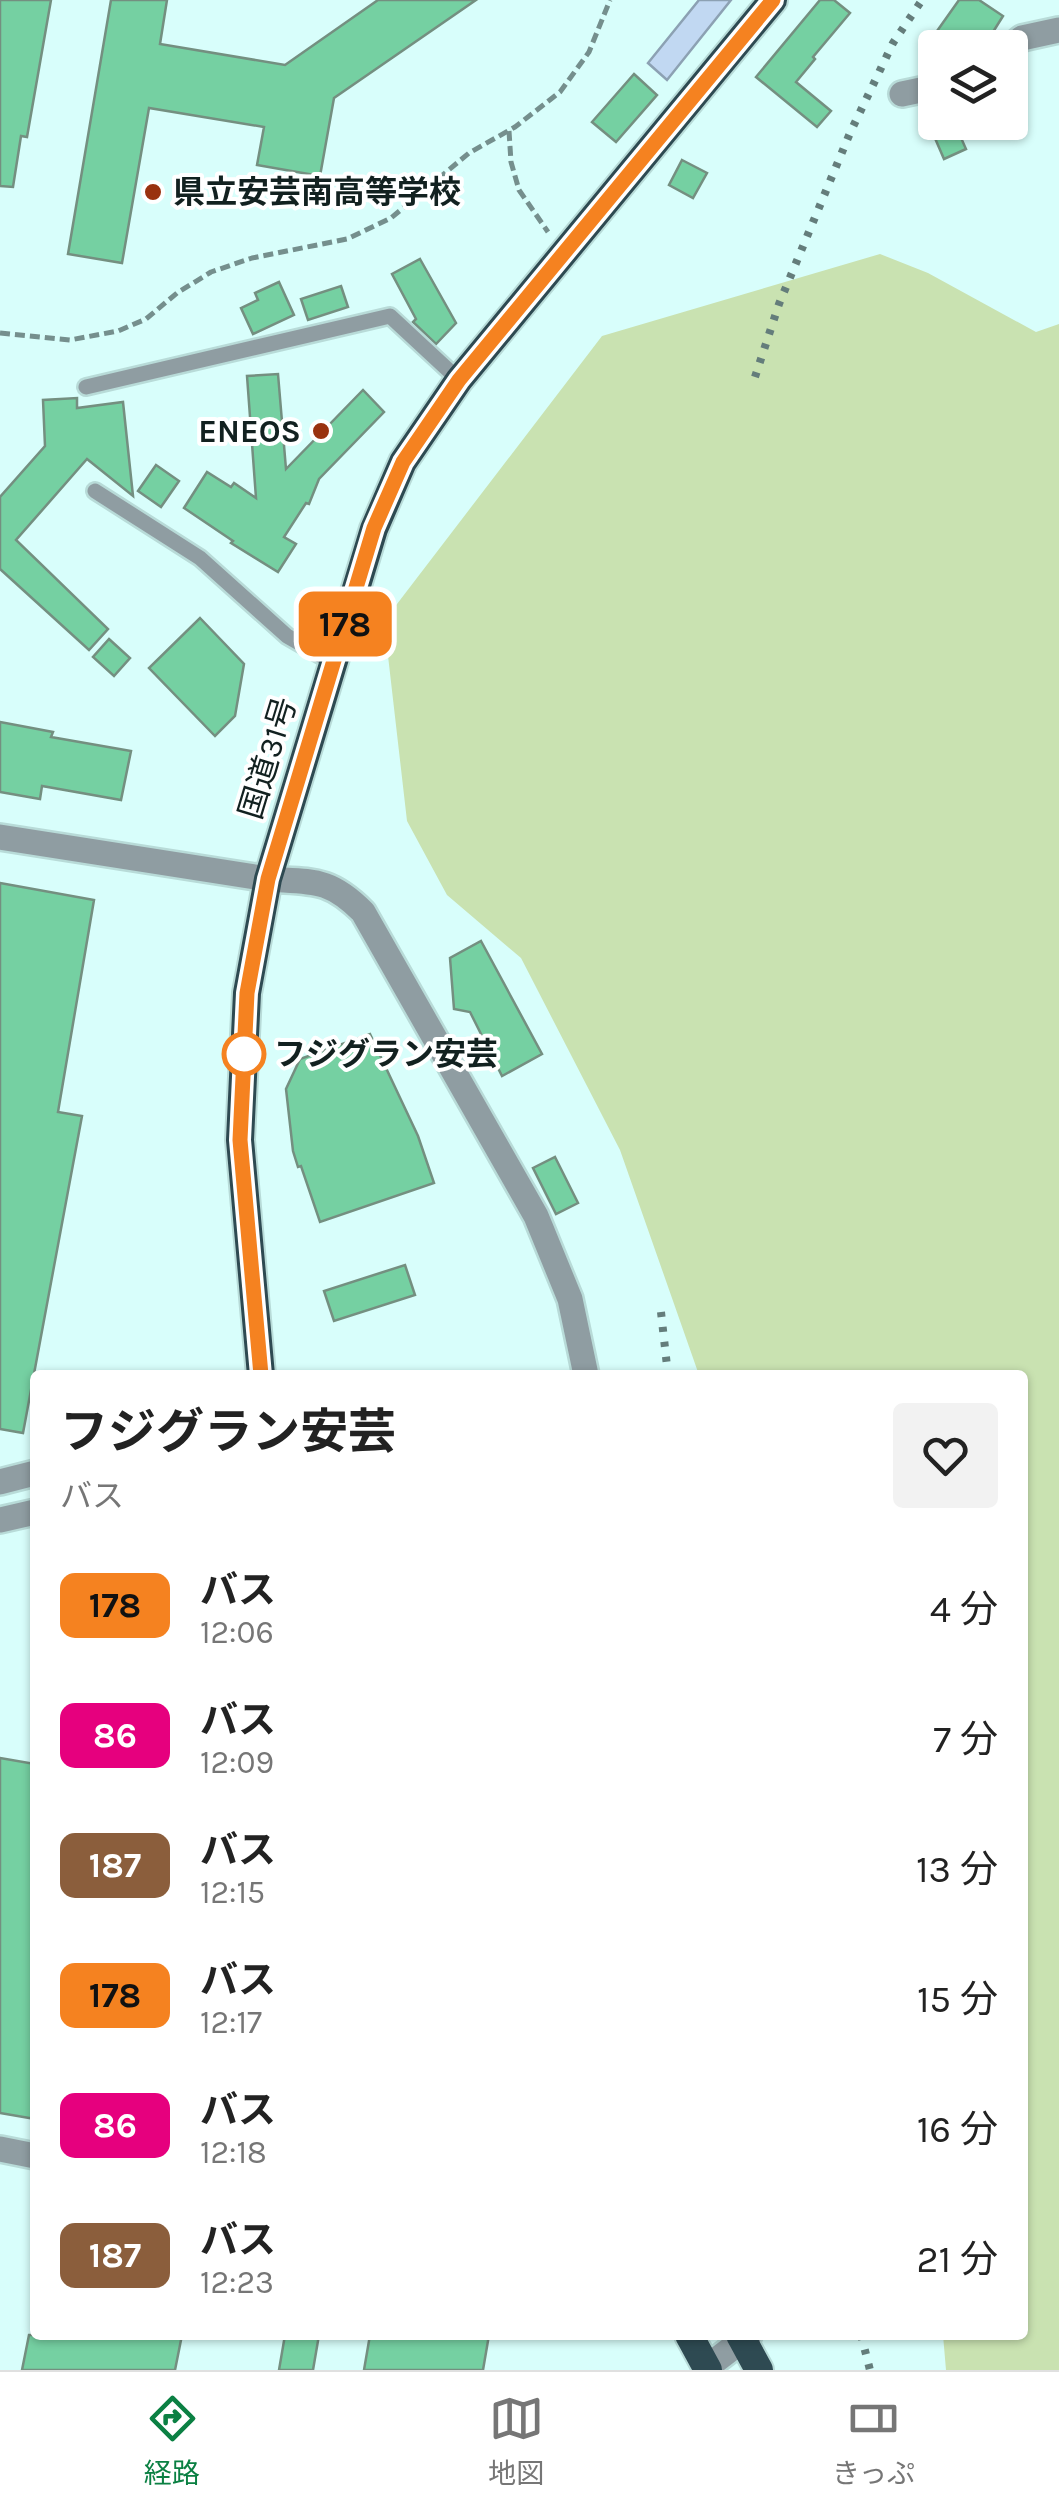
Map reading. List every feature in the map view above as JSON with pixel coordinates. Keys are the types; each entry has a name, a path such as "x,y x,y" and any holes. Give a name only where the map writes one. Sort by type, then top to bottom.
{"highway":[{"name":"国道31号","path":"261,1370 240,1140 247,993 268,879 374,528 403,462 459,380 773,0"},
{"path":"692,2340 707,2369"},
{"path":"745,2340 759,2370"}],"street":[{"path":"1028,37 1059,30"},
{"path":"902,94 918,91"},
{"path":"0,836 268,879 314,882 342,892 362,912 536,1216 570,1299 585,1370"},
{"path":"0,1482 30,1474"},
{"path":"0,1520 30,1513"},
{"path":"0,2149 30,2155"},
{"path":"707,2369 741,2340"}],"lane":[{"path":"86,387 390,316 459,380"},
{"path":"95,491 200,558 287,636 334,664"}],"path":[{"path":"0,333 70,340 118,331 146,320 176,293 211,272 252,258 347,239 392,218 469,153 509,130 560,92 589,52 610,0"},
{"path":"509,130 511,162 519,190 553,240"}],"green space":[{"path":"880,254 928,273 1036,332 1059,324 1059,2370 946,2370 943,2340 1028,2340 1028,1370 697,1370 620,1150 521,958 447,895 407,821 384,621 602,336"}],"water":[{"path":"699,0 731,0 667,80 648,63"}],"building":[{"path":"0,0 51,0 27,137 21,136 13,187 0,186"},
{"path":"111,0 167,0 160,44 285,65 378,0 476,0 334,98 320,176 257,165 264,127 149,108 122,263 68,254"},
{"path":"820,0 834,0 850,13 796,82 831,111 817,127 756,77"},
{"path":"959,0 979,0 1003,16 994,30 938,30"},
{"path":"634,74 657,95 616,142 592,122"},
{"path":"936,140 962,140 966,149 944,159"},
{"path":"682,160 707,173 693,198 669,185"},
{"path":"420,259 456,323 436,344 413,322 416,319 392,274"},
{"path":"279,282 294,315 253,334 241,308 258,300 255,293"},
{"path":"341,286 348,307 308,320 301,299"},
{"path":"278,374 286,469 363,390 384,412 319,479 309,504 284,537 296,544 278,572 184,508 207,472 256,498 247,376"},
{"path":"77,398 77,408 123,402 133,496 87,459 16,540 108,629 89,650 0,569 0,497 45,446 43,400"},
{"path":"156,465 179,481 161,507 138,491"},
{"path":"200,618 244,664 235,716 215,736 149,668"},
{"path":"109,639 130,658 114,676 93,657"},
{"path":"0,722 53,732 51,737 131,751 121,800 42,786 40,799 0,792"},
{"path":"0,883 94,900 58,1112 82,1116 35,1370 30,1370 23,1433 0,1429"},
{"path":"481,941 542,1054 502,1076 470,1012 454,1009 450,958"},
{"path":"370,1034 418,1136 434,1183 320,1222 293,1151 286,1089 300,1059"},
{"path":"555,1157 578,1203 556,1214 533,1168"},
{"path":"405,1265 415,1295 334,1321 324,1291"},
{"path":"0,1758 30,1763 30,2118 0,2113"},
{"path":"29,2335 30,2340 181,2340 175,2370 22,2370"},
{"path":"284,2340 318,2340 313,2370 279,2370"},
{"path":"369,2340 488,2340 483,2370 364,2370"}],"railway":[{"path":"755,377 779,304 850,133 893,43 922,0"},
{"path":"661,1312 667,1370"},
{"path":"862,2340 870,2370"}],"bus line":[{"name":"178","path":"261,1370 240,1140 247,993 268,879 374,528 403,462 459,380 773,0"}],"place":[{"name":"県立安芸南高等学校","path":"153,192"},
{"name":"ENEOS","path":"321,431"},
{"name":"フジグラン安芸","path":"244,1054"}]}
